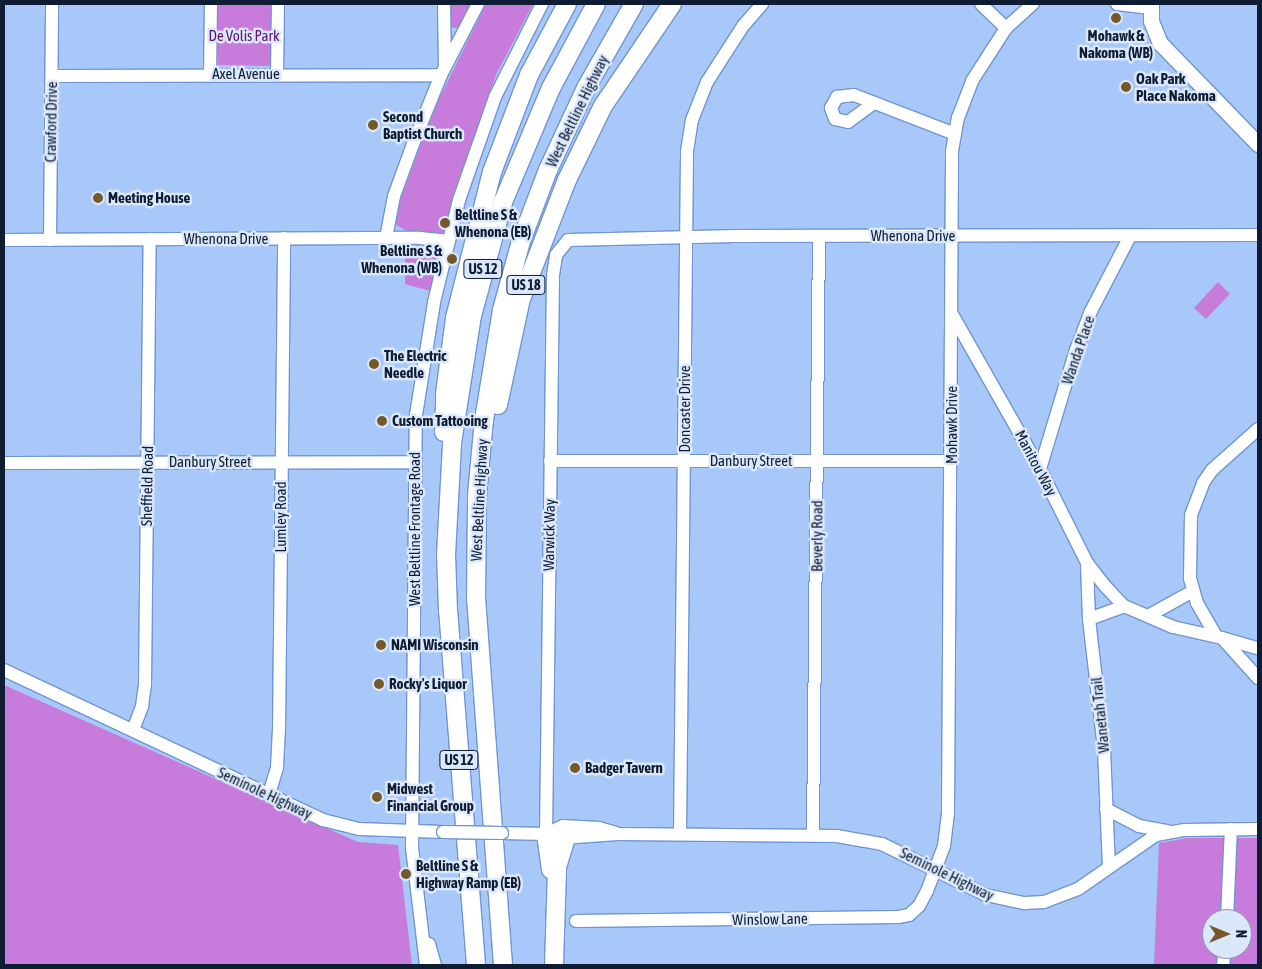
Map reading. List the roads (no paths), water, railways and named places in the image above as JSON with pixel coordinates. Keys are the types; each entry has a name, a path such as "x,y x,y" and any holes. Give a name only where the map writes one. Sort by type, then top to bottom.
{"highway":[{"path":"446,555 444,394 461,293 501,145 529,75 567,4"},
{"name":"West Beltline Highway","path":"476,965 455,718 446,555 452,443 472,316 490,242 534,125 596,4"},
{"name":"West Beltline Highway","path":"503,965 476,599 479,460 492,364 510,277 552,162 600,61 634,4"},
{"name":"US 18","path":"476,599 496,414 512,333 529,276 567,180 599,114 672,4"},
{"path":"546,834 554,925"},
{"path":"554,965 558,858 566,838"}],"main road":[{"path":"1151,6 1154,32 1160,43 1258,144"}],"street":[{"name":"Crawford Drive","path":"50,240 52,4"},
{"path":"210,74 211,4"},
{"path":"277,75 278,4"},
{"path":"443,71 444,4"},
{"path":"386,238 394,196 443,71 478,4"},
{"name":"West Beltline Frontage Road","path":"426,965 412,857 416,416 447,241 488,114 519,44 542,4"},
{"name":"Doncaster Drive","path":"680,834 685,460 686,151 692,120 707,82 743,26 762,4"},
{"path":"981,4 1006,28"},
{"name":"Mohawk Drive","path":"935,869 944,846 948,813 953,316 951,165 955,134 972,81 1006,28 1033,4"},
{"path":"1117,4 1151,6"},
{"name":"Axel Avenue","path":"52,76 277,75 443,71"},
{"path":"874,103 955,134"},
{"name":"Whenona Drive","path":"568,240 819,236 1258,235"},
{"name":"Beverly Road","path":"812,835 818,461 819,236"},
{"name":"Wanda Place","path":"1040,469 1076,350 1090,313 1122,256 1130,236"},
{"name":"Lumley Road","path":"269,794 277,766 279,730 284,238"},
{"name":"Whenona Drive","path":"4,240 386,238 447,241"},
{"name":"Sheffield Road","path":"133,730 142,706 145,684 150,239"},
{"name":"Warwick Way","path":"546,834 552,275 556,255 568,240"},
{"name":"Manitou Way","path":"953,316 1040,469 1087,563 1124,606 1173,627 1258,648"},
{"path":"1258,429 1212,470 1198,494 1188,537 1193,591 1219,637 1258,678"},
{"name":"Danbury Street","path":"550,461 952,461"},
{"name":"Danbury Street","path":"4,462 415,462"},
{"name":"Wanetah Trail","path":"1087,563 1089,619 1102,714 1109,867"},
{"path":"1148,616 1193,591"},
{"path":"1089,619 1124,606"},
{"name":"Seminole Highway","path":"4,670 269,794 343,826 412,831 546,834 566,838 618,834 837,836 882,844 986,895 1024,903 1060,898 1078,889 1143,842 1171,831 1258,829"},
{"path":"1106,809 1138,826 1171,831"},
{"name":"Seminole Highway","path":"546,834 563,826 599,828 618,834"},
{"path":"1227,909 1231,830"},
{"name":"Winslow Lane","path":"576,921 898,917 909,915 919,906 935,869"},
{"name":"West Beltline Frontage Road","path":"422,925 435,965"}],"place":[{"name":"Mohawk & Nakoma (WB)","path":"1116,18"},
{"name":"Oak Park Place Nakoma","path":"1126,87"},
{"name":"Second Baptist Church","path":"373,125"},
{"name":"Meeting House","path":"98,198"},
{"name":"Beltline S & Whenona (EB)","path":"445,223"},
{"name":"Beltline S & Whenona (WB)","path":"452,259"},
{"name":"The Electric Needle","path":"374,364"},
{"name":"Custom Tattooing","path":"382,421"},
{"name":"NAMI Wisconsin","path":"381,645"},
{"name":"Rocky's Liquor","path":"379,684"},
{"name":"Badger Tavern","path":"575,768"},
{"name":"Midwest Financial Group","path":"377,797"},
{"name":"Beltline S & Highway Ramp (EB)","path":"406,874"}],"park label":[{"name":"De Volis Park","path":"244,36"}]}
